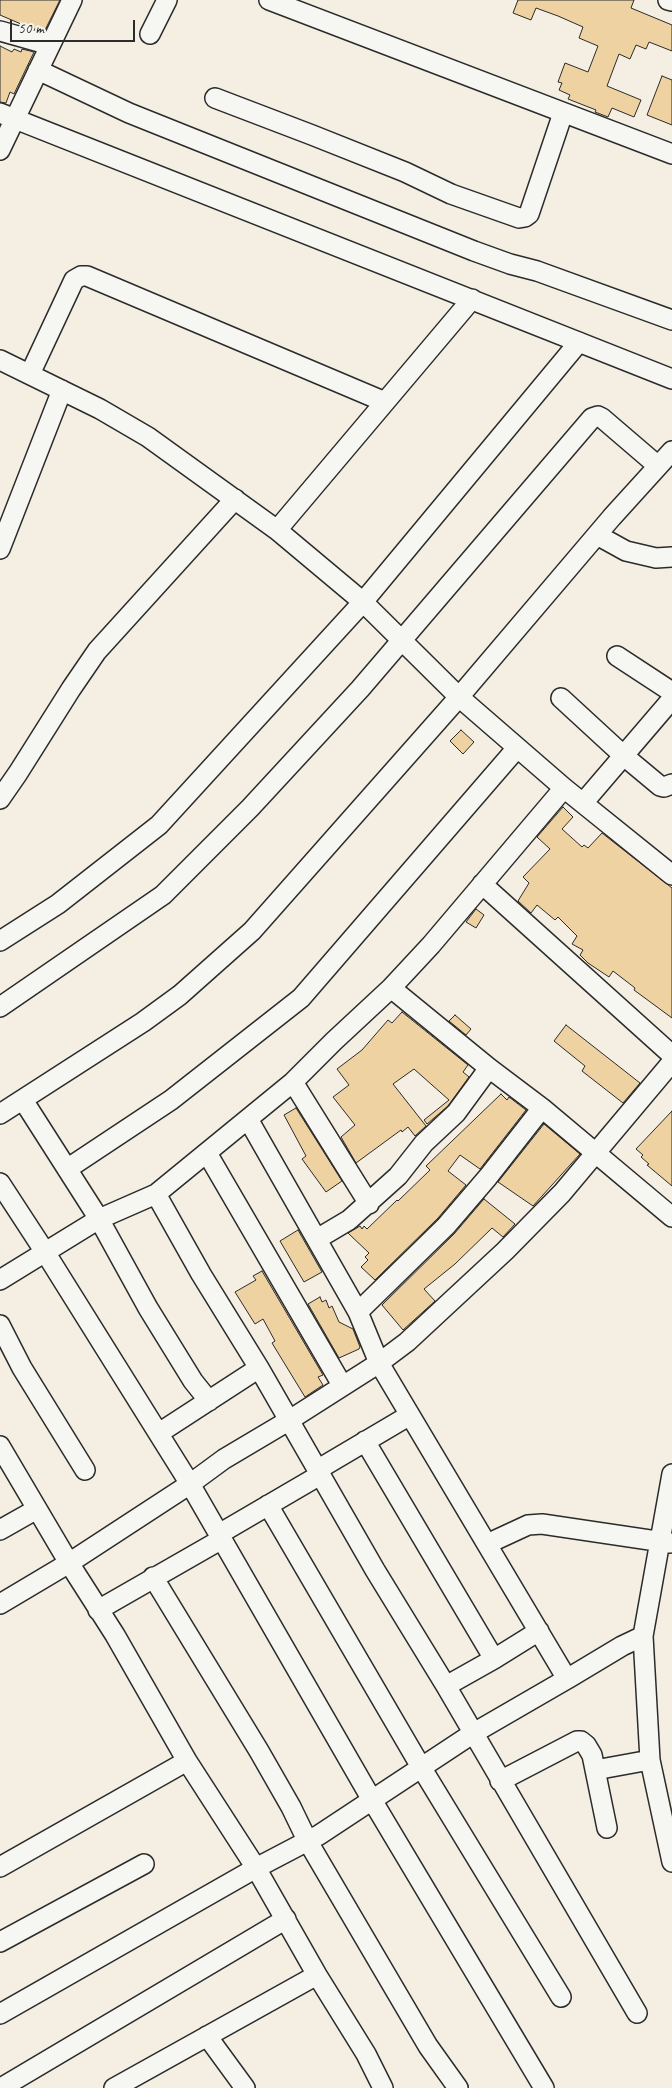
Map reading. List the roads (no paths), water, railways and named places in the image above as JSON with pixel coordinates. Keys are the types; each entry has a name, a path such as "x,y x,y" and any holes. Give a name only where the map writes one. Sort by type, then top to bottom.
{"street":[{"path":"0,150 7,116 38,70 72,0"},
{"path":"150,34 167,0"},
{"path":"269,0 672,154"},
{"path":"668,0 672,1"},
{"path":"0,31 28,37 50,45"},
{"path":"38,70 129,113 474,251 537,271 672,320"},
{"path":"215,98 385,164 452,194 519,218 529,214 562,113"},
{"path":"7,116 672,379"},
{"path":"30,374 74,280 81,276 87,276 385,402"},
{"path":"277,530 472,300"},
{"path":"0,941 58,904 159,825 362,602 579,342"},
{"path":"0,360 100,409 148,437 277,530 362,602 459,697 517,748 672,875"},
{"path":"0,549 62,390"},
{"path":"0,1007 162,895 250,808 402,640 592,418 598,416 602,418 658,466"},
{"path":"0,1114 143,1022 180,995 252,931 459,697 596,535 672,451"},
{"path":"0,799 70,689 97,651 235,499"},
{"path":"596,535 626,552 656,558 672,557"},
{"path":"617,656 672,692"},
{"path":"561,698 660,786 664,787 672,784"},
{"path":"583,803 672,699"},
{"path":"66,1169 170,1100 301,998 517,748"},
{"path":"0,1280 99,1219 156,1194 293,1082 391,988 431,945 564,788"},
{"path":"482,884 672,1055"},
{"path":"391,988 596,1152 672,1217"},
{"path":"0,1604 190,1484 224,1459 379,1363 407,1342 505,1252 562,1192 672,1062"},
{"path":"316,1239 348,1220 369,1204 456,1113 489,1068"},
{"path":"293,1082 369,1204"},
{"path":"23,1100 99,1219 148,1308 193,1381 208,1401"},
{"path":"358,1312 446,1226 488,1177 542,1108"},
{"path":"248,1119 358,1312 379,1363 567,1679"},
{"path":"207,1153 342,1385"},
{"path":"0,1183 46,1252 190,1484 372,1800 544,2088"},
{"path":"156,1194 201,1274 259,1368 288,1421 446,1686 472,1734 637,2013"},
{"path":"0,1325 22,1368 85,1470"},
{"path":"159,1433 259,1368"},
{"path":"98,1610 220,1537 365,1441 410,1415"},
{"path":"365,1441 494,1659"},
{"path":"0,1446 187,1761 256,1868 317,1975 366,2054 383,2088"},
{"path":"672,1474 666,1542 643,1636 650,1760 672,1862"},
{"path":"268,1505 421,1767 561,1996"},
{"path":"0,1530 37,1510"},
{"path":"487,1544 528,1525 542,1524 666,1542"},
{"path":"153,1578 292,1807 307,1840 428,2046 458,2088"},
{"path":"446,1686 539,1631"},
{"path":"0,2014 307,1840 472,1734 622,1646 643,1636"},
{"path":"500,1781 577,1741 586,1745 592,1755 606,1828"},
{"path":"595,1770 650,1760"},
{"path":"0,1867 187,1761"},
{"path":"0,1942 144,1864"},
{"path":"2,2088 286,1919"},
{"path":"114,2088 141,2082 206,2036 317,1975"},
{"path":"206,2036 245,2088"}]}
